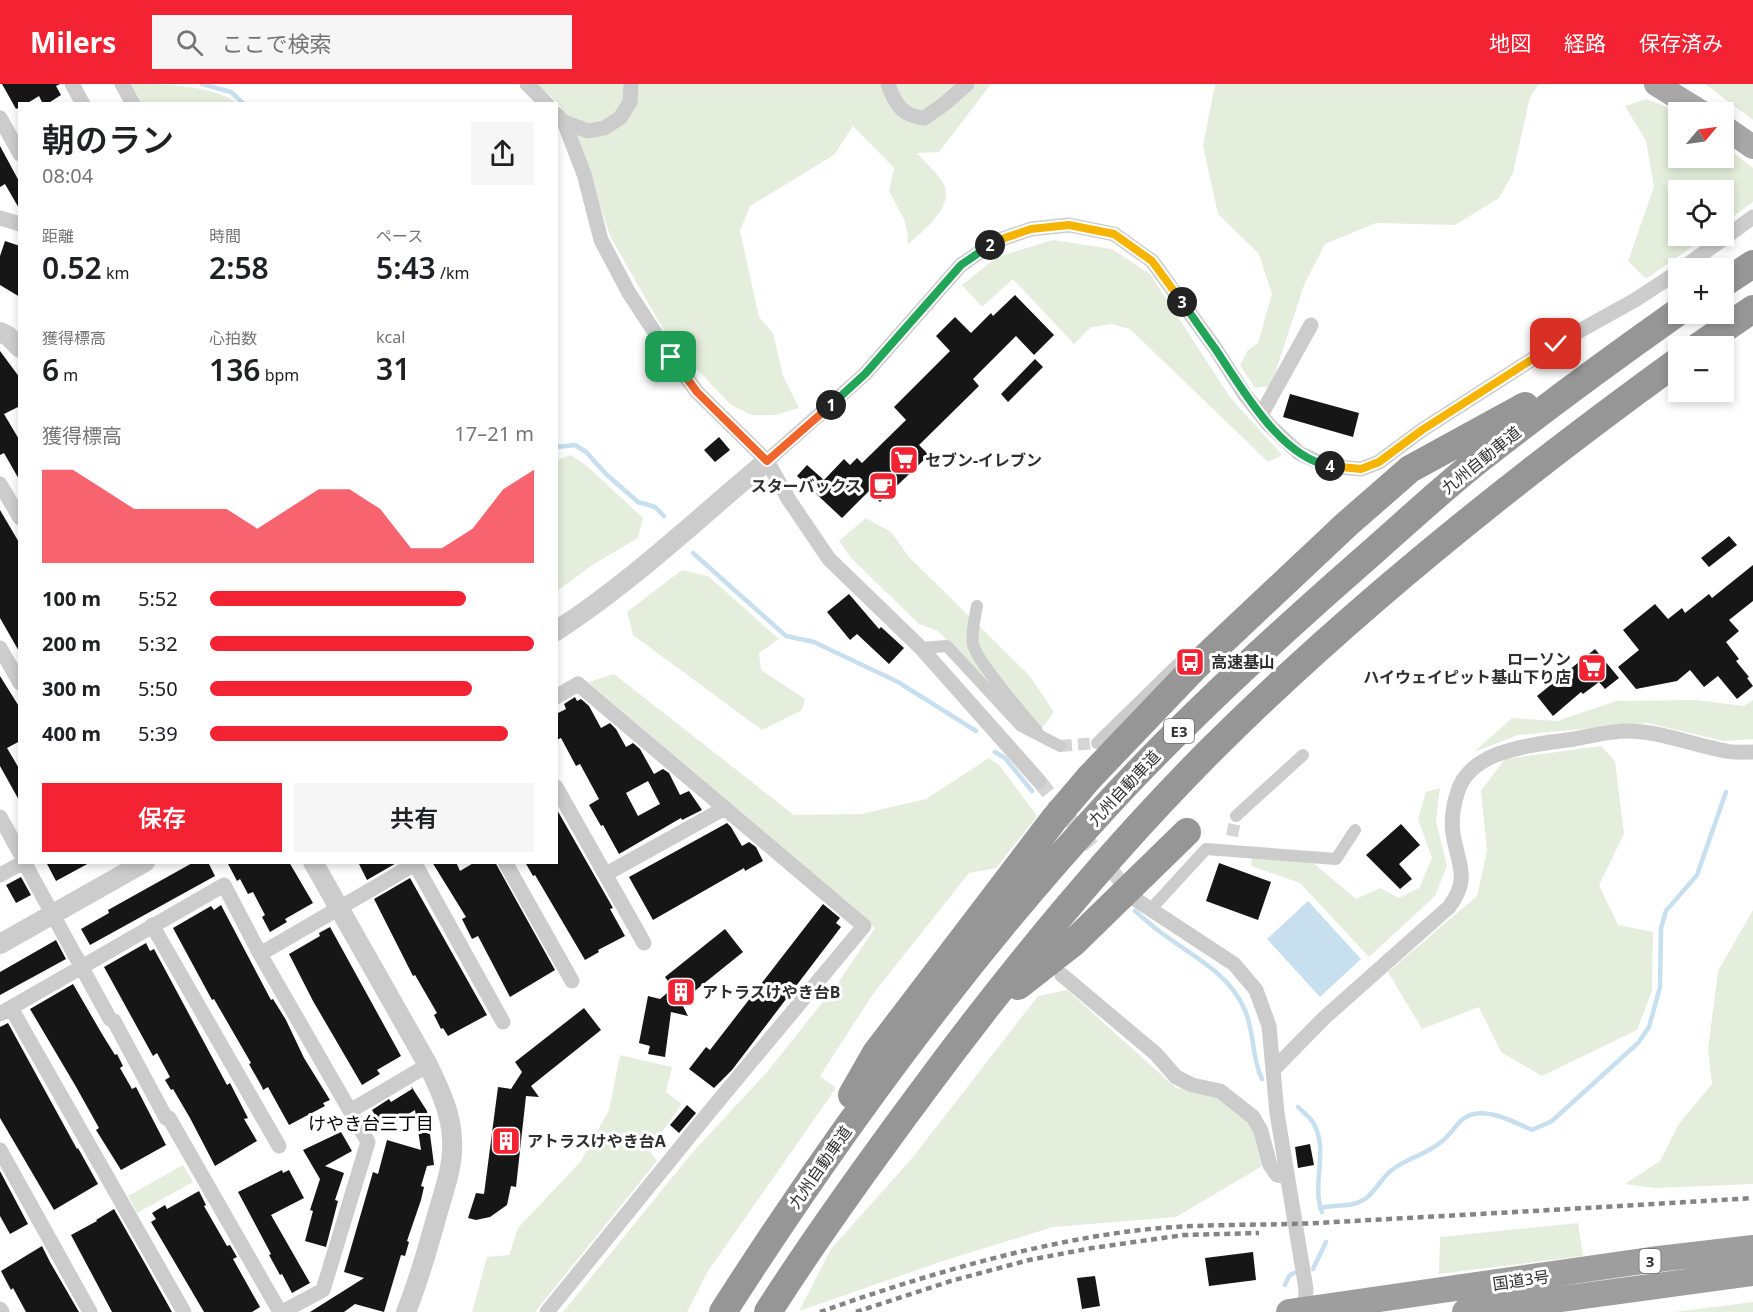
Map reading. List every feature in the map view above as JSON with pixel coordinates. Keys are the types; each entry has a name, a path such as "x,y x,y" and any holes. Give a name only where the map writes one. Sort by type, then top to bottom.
{"highway":[{"path":"1734,276 1753,264"},
{"path":"1714,336 1753,309"},
{"name":"九州自動車道","path":"723,1312 770,1238 859,1111 948,992 1039,882 1108,804 1242,668 1473,465 1612,358 1668,319"},
{"path":"770,1238 876,1053 1055,818 1089,778 1194,668 1347,524 1410,469 1612,358"},
{"name":"E3","path":"768,1312 884,1143 978,1017 1081,891 1211,750 1265,698 1365,609 1490,502 1668,368"},
{"path":"978,1017 1073,943 1187,832"},
{"name":"国道3号","path":"1465,1312 1551,1296 1650,1260 1753,1248"},
{"name":"国道3号","path":"1299,1311 1551,1296 1753,1273"}],"main road":[{"path":"1656,84 1685,102"},
{"path":"1734,134 1753,147"}],"street":[{"path":"72,84 82,102"},
{"path":"122,84 132,102"},
{"path":"527,84 546,102"},
{"path":"560,118 588,131 604,128 620,118 630,102 631,84"},
{"path":"888,84 892,97 900,108 910,117 924,118 967,84"},
{"path":"0,118 18,150"},
{"path":"560,118 584,174 601,240 629,292 671,357 697,392 767,461 789,500 829,559 921,648 1039,781"},
{"path":"1697,258 1753,217"},
{"path":"0,218 18,223"},
{"path":"558,630 633,573 767,461 865,374 961,265 996,241 1031,229 1069,225 1114,234 1152,261 1215,348 1245,395 1261,415 1299,453 1327,466 1361,469 1379,462 1422,430 1556,344 1635,300 1668,279"},
{"path":"1261,415 1311,325"},
{"path":"0,332 18,346"},
{"path":"0,484 18,516"},
{"path":"976,606 973,644 1000,684 1042,737"},
{"path":"921,648 946,646 1021,726 1060,746"},
{"path":"0,648 18,680"},
{"path":"1097,743 1183,659"},
{"path":"547,1312 864,926 578,684 558,696"},
{"path":"1274,1069 1324,1018 1449,907 1458,894 1462,878 1453,834 1452,813 1458,789 1470,772 1487,758 1513,748 1623,731 1673,736 1726,752 1753,752"},
{"path":"1236,816 1303,755"},
{"path":"558,790 644,943"},
{"path":"606,874 725,808"},
{"path":"0,817 18,849"},
{"path":"1150,909 1206,849 1336,859 1355,830"},
{"path":"1230,850 1232,836"},
{"path":"0,875 20,864"},
{"path":"25,864 82,966 110,1019 114,1021 166,1118 169,1118 281,1312 323,1290 368,1142 260,954 224,885 152,925 82,966 6,1011 184,1312"},
{"path":"0,944 142,864"},
{"path":"314,864 428,1065 442,1093 449,1116 452,1160 418,1284 406,1312"},
{"path":"260,954 412,864"},
{"path":"415,864 503,1022"},
{"path":"506,864 572,981"},
{"path":"1135,899 1234,964 1256,990 1269,1026 1277,1113 1306,1289 1299,1311"},
{"path":"152,925 279,1146"},
{"path":"1062,975 1156,1054 1176,1077 1192,1085 1220,1091 1253,1116 1262,1131 1270,1165 1277,1174 1287,1177"},
{"path":"350,1111 428,1065"},
{"path":"0,1150 90,1312"}],"green space":[{"path":"126,84 184,86 214,92 235,102 135,102"},
{"path":"537,84 991,84 939,152 917,153 942,181 946,190 942,208 936,217 907,245 908,235 904,219 889,191 894,168 853,126 834,155 750,206 740,231 759,317 773,333 783,376 799,408 775,415 751,415 730,404 670,341 611,238 569,117"},
{"path":"1215,84 1539,84 1530,97 1513,173 1499,198 1455,225 1376,223 1325,244 1304,285 1271,386 1255,388 1240,365 1247,351 1258,343 1272,294 1259,254 1218,214 1203,146"},
{"path":"1705,84 1753,84 1753,120 1734,106 1734,102 1729,102"},
{"path":"1646,99 1668,107 1668,168 1734,168 1734,153 1753,168 1753,202 1734,216 1734,180 1668,180 1668,246 1693,246 1676,258 1668,258 1668,263 1646,279 1628,261 1654,187 1646,141 1625,106"},
{"path":"1053,240 1112,249 1150,274 1230,397 1282,455 1268,462 1130,329 1112,324 1091,327 1074,344 1013,279 982,307 962,285 997,257"},
{"path":"571,455 587,466 643,518 638,538 594,564 558,590 558,460"},
{"path":"866,518 891,532 909,557 1029,675 1054,712 1042,728 1009,707 938,631 919,624 852,559 839,541"},
{"path":"682,570 708,576 779,639 759,653 761,670 805,699 802,710 762,730 633,635 627,612"},
{"path":"614,674 794,815 861,814 926,799 989,758 1000,766 1037,816 996,868 969,873 873,994 820,1076 836,1088 708,1271 687,1312 563,1312 692,1153 767,1072 838,983 875,928 588,682"},
{"path":"1696,700 1744,706 1753,700 1753,739 1724,741 1647,723 1518,735 1474,752 1512,718 1557,721 1616,701"},
{"path":"1601,746 1615,761 1624,834 1599,885 1618,925 1653,932 1652,991 1637,1030 1542,1076 1501,1052 1479,1007 1422,1029 1388,972 1477,896 1487,851 1481,791 1505,759"},
{"path":"1440,788 1436,821 1447,866 1435,896 1369,957 1300,883 1251,866 1253,848 1312,862 1356,899 1380,888 1399,898 1419,888 1432,858 1418,819 1426,792"},
{"path":"1753,910 1753,1184 1654,1188 1625,1184 1660,1161 1679,1124 1712,1084 1708,1049 1718,971"},
{"path":"1067,990 1176,1088 1218,1096 1252,1123 1264,1165 1176,1217 1053,1227 943,1261 799,1311 831,1249 913,1157 1038,996"},
{"path":"620,1055 672,1067 666,1092 682,1104 649,1150 657,1161 535,1312 472,1312 487,1257 509,1255 518,1228 581,1161 609,1110"},
{"path":"183,1165 193,1182 137,1213 128,1196"},
{"path":"1578,1223 1583,1256 1439,1274 1440,1237"},
{"path":"1753,1302 1753,1312 1674,1312"}],"water":[{"path":"1308,901 1361,959 1320,997 1267,939"}],"building":[{"path":"2,84 60,84 56,86 61,95 50,102 42,102 39,96 29,102 18,102 16,109"},
{"path":"0,146 18,179 18,207 5,184 0,187"},
{"path":"5,241 18,245 18,296 0,285 0,256"},
{"path":"1015,295 1054,335 1034,355 1016,336 973,379 979,386 919,445 929,455 880,502 869,491 842,518 797,476 807,465 824,480 844,459 850,465 857,458 862,463 906,420 894,407 950,351 936,336 955,317 971,333 991,313 993,316"},
{"path":"0,351 18,375 18,407 4,414 18,438 18,478 4,453 0,455"},
{"path":"1035,359 1043,367 1008,402 1001,394"},
{"path":"1290,394 1359,413 1353,437 1283,417"},
{"path":"719,437 730,450 715,462 704,450"},
{"path":"0,510 18,541 18,650 0,618"},
{"path":"1729,536 1737,545 1709,567 1701,558"},
{"path":"1753,565 1753,601 1729,620 1739,631 1726,642 1739,659 1736,661 1753,686 1737,699 1718,676 1704,687 1690,670 1677,681 1636,689 1618,667 1639,650 1623,630 1655,604 1668,619 1682,608 1685,613 1709,594 1712,598"},
{"path":"849,594 879,629 881,627 904,648 889,664 857,634 850,640 827,612"},
{"path":"1595,649 1619,678 1605,689 1599,682 1583,694 1581,692 1553,716 1537,696"},
{"path":"0,676 18,705 18,742 7,748 18,767 18,798 0,766"},
{"path":"575,697 577,701 581,699 589,706 601,728 610,723 626,747 633,743 640,749 654,774 663,769 669,773 680,795 689,791 702,810 682,820 681,818 619,854 589,805 599,799 580,764 576,766 561,738 558,739 558,713 566,709 564,704","holes":["648,781 660,804 638,816 626,793"]},
{"path":"558,812 613,908 610,909 625,936 598,950 599,952 585,960 535,875 533,876 526,864 558,864"},
{"path":"727,823 742,846 749,842 756,847 763,861 745,871 744,868 653,920 629,877"},
{"path":"1401,824 1420,845 1399,864 1412,879 1400,889 1366,855"},
{"path":"1219,863 1271,882 1258,920 1206,901"},
{"path":"47,864 87,864 56,881"},
{"path":"190,864 209,864 215,876 90,945 81,929 109,913 108,910"},
{"path":"228,864 290,864 313,903 285,919 287,922 270,932 262,917 265,915 253,892 248,894 240,879 237,881"},
{"path":"359,864 395,864 367,880"},
{"path":"433,864 457,864 460,871 472,864 496,864 555,970 510,997 478,936 472,939 462,919 466,917"},
{"path":"21,877 31,895 16,903 6,885"},
{"path":"410,878 487,1015 448,1036 443,1028 441,1029 434,1015 437,1013 415,975 413,976 374,899"},
{"path":"823,904 840,918 836,923 841,927 732,1070 714,1088 689,1069 706,1047 710,1050"},
{"path":"221,905 271,1000 273,999 286,1020 304,1058 330,1100 323,1103 325,1106 289,1125 268,1087 263,1090 249,1064 251,1063 214,999 212,1000 173,928 211,906 214,910"},
{"path":"330,927 401,1056 377,1070 380,1074 362,1085 313,1001 289,954 320,936 319,933"},
{"name":"アトラスけやき台B","path":"725,929 743,952 681,1002 688,1016 671,1012 665,1057 648,1054 650,1046 639,1043 648,996 660,999 673,988 665,977"},
{"path":"56,940 66,959 0,995 0,972"},
{"path":"146,943 150,951 154,949 227,1085 230,1083 248,1118 244,1119 257,1141 215,1166 190,1118 165,1080 170,1077 157,1053 153,1056 104,967"},
{"path":"73,984 115,1055 117,1054 123,1066 120,1068 132,1089 136,1087 166,1145 121,1170 96,1130 99,1128 30,1009"},
{"name":"アトラスけやき台A","path":"584,1008 601,1030 531,1086 539,1097 526,1096 516,1187 511,1186 507,1205 490,1217 476,1220 468,1218 476,1193 484,1194 498,1087 511,1089 522,1072 515,1062"},
{"path":"8,1023 98,1184 54,1210 0,1118 0,1027"},
{"path":"411,1086 427,1111 434,1165 427,1166 421,1186 424,1187 421,1200 407,1241 409,1242 405,1256 401,1255 384,1312 355,1304 344,1312 310,1312 364,1278 344,1272 373,1172 378,1174 387,1140 421,1150 415,1110 383,1129 372,1110 389,1099 391,1102 412,1089"},
{"path":"687,1105 696,1113 679,1133 670,1125"},
{"path":"341,1132 352,1151 325,1166 344,1173 335,1200 338,1201 326,1247 305,1241 313,1211 310,1210 320,1179 303,1150"},
{"path":"1310,1144 1314,1165 1298,1168 1295,1147"},
{"path":"282,1170 283,1173 289,1170 304,1198 271,1215 310,1283 292,1293 269,1255 271,1254 238,1192"},
{"path":"0,1171 28,1224 10,1234 0,1216"},
{"path":"199,1191 206,1205 204,1206 227,1246 230,1245 237,1257 233,1259 260,1307 252,1312 204,1312 151,1222 156,1219 152,1213 165,1205 167,1209"},
{"path":"114,1209 172,1312 112,1312 71,1235"},
{"path":"42,1246 79,1312 26,1312 13,1288 11,1290 1,1271"},
{"path":"1253,1252 1256,1280 1209,1286 1205,1258"},
{"path":"1095,1276 1100,1306 1082,1309 1077,1278"}],"waterway":[{"path":"202,84 231,92 242,102"},
{"path":"558,447 575,445 586,452 607,475 638,502 655,507 664,516"},
{"path":"693,553 786,636 814,642 898,682 976,731"},
{"path":"995,752 1005,758 1032,791"},
{"path":"1320,1208 1349,1205 1365,1199 1393,1169 1436,1146 1460,1121 1471,1115 1479,1113 1498,1116 1532,1130 1552,1121 1638,1043 1649,1027 1660,987 1661,928 1666,911 1697,875 1726,792"},
{"path":"1135,911 1218,974 1237,995 1250,1026 1256,1062 1262,1079"},
{"path":"1298,1107 1313,1122 1318,1135 1320,1146 1318,1191 1322,1212"},
{"path":"1313,1269 1326,1242"},
{"path":"1285,1285 1289,1276 1294,1273"}],"tunnel":[{"path":"1060,746 1097,743"},
{"path":"1039,781 1130,893"},
{"path":"1232,836 1236,816"}],"railway":[{"path":"820,1312 974,1263 1054,1244 1155,1228 1317,1223 1753,1198"},
{"path":"856,1312 951,1281 1029,1260 1092,1248 1184,1235 1259,1233"}],"place":[{"name":"セブン-イレブン","path":"904,460"},
{"name":"スターバックス","path":"883,486"},
{"name":"高速基山","path":"1190,662"},
{"name":"ローソン ハイウェイピット基山下り店","path":"1592,668"},
{"name":"アトラスけやき台B","path":"681,992"},
{"name":"アトラスけやき台A","path":"506,1141"}],"district":[{"name":"けやき台三丁目","path":"371,1123"}],"route":[{"path":"671,357 697,392 767,461 865,374 961,265 996,241 1031,229 1069,225 1114,234 1152,261 1215,348 1245,395 1269,425 1299,453 1327,466 1361,469 1379,462 1422,430 1556,344"}]}
